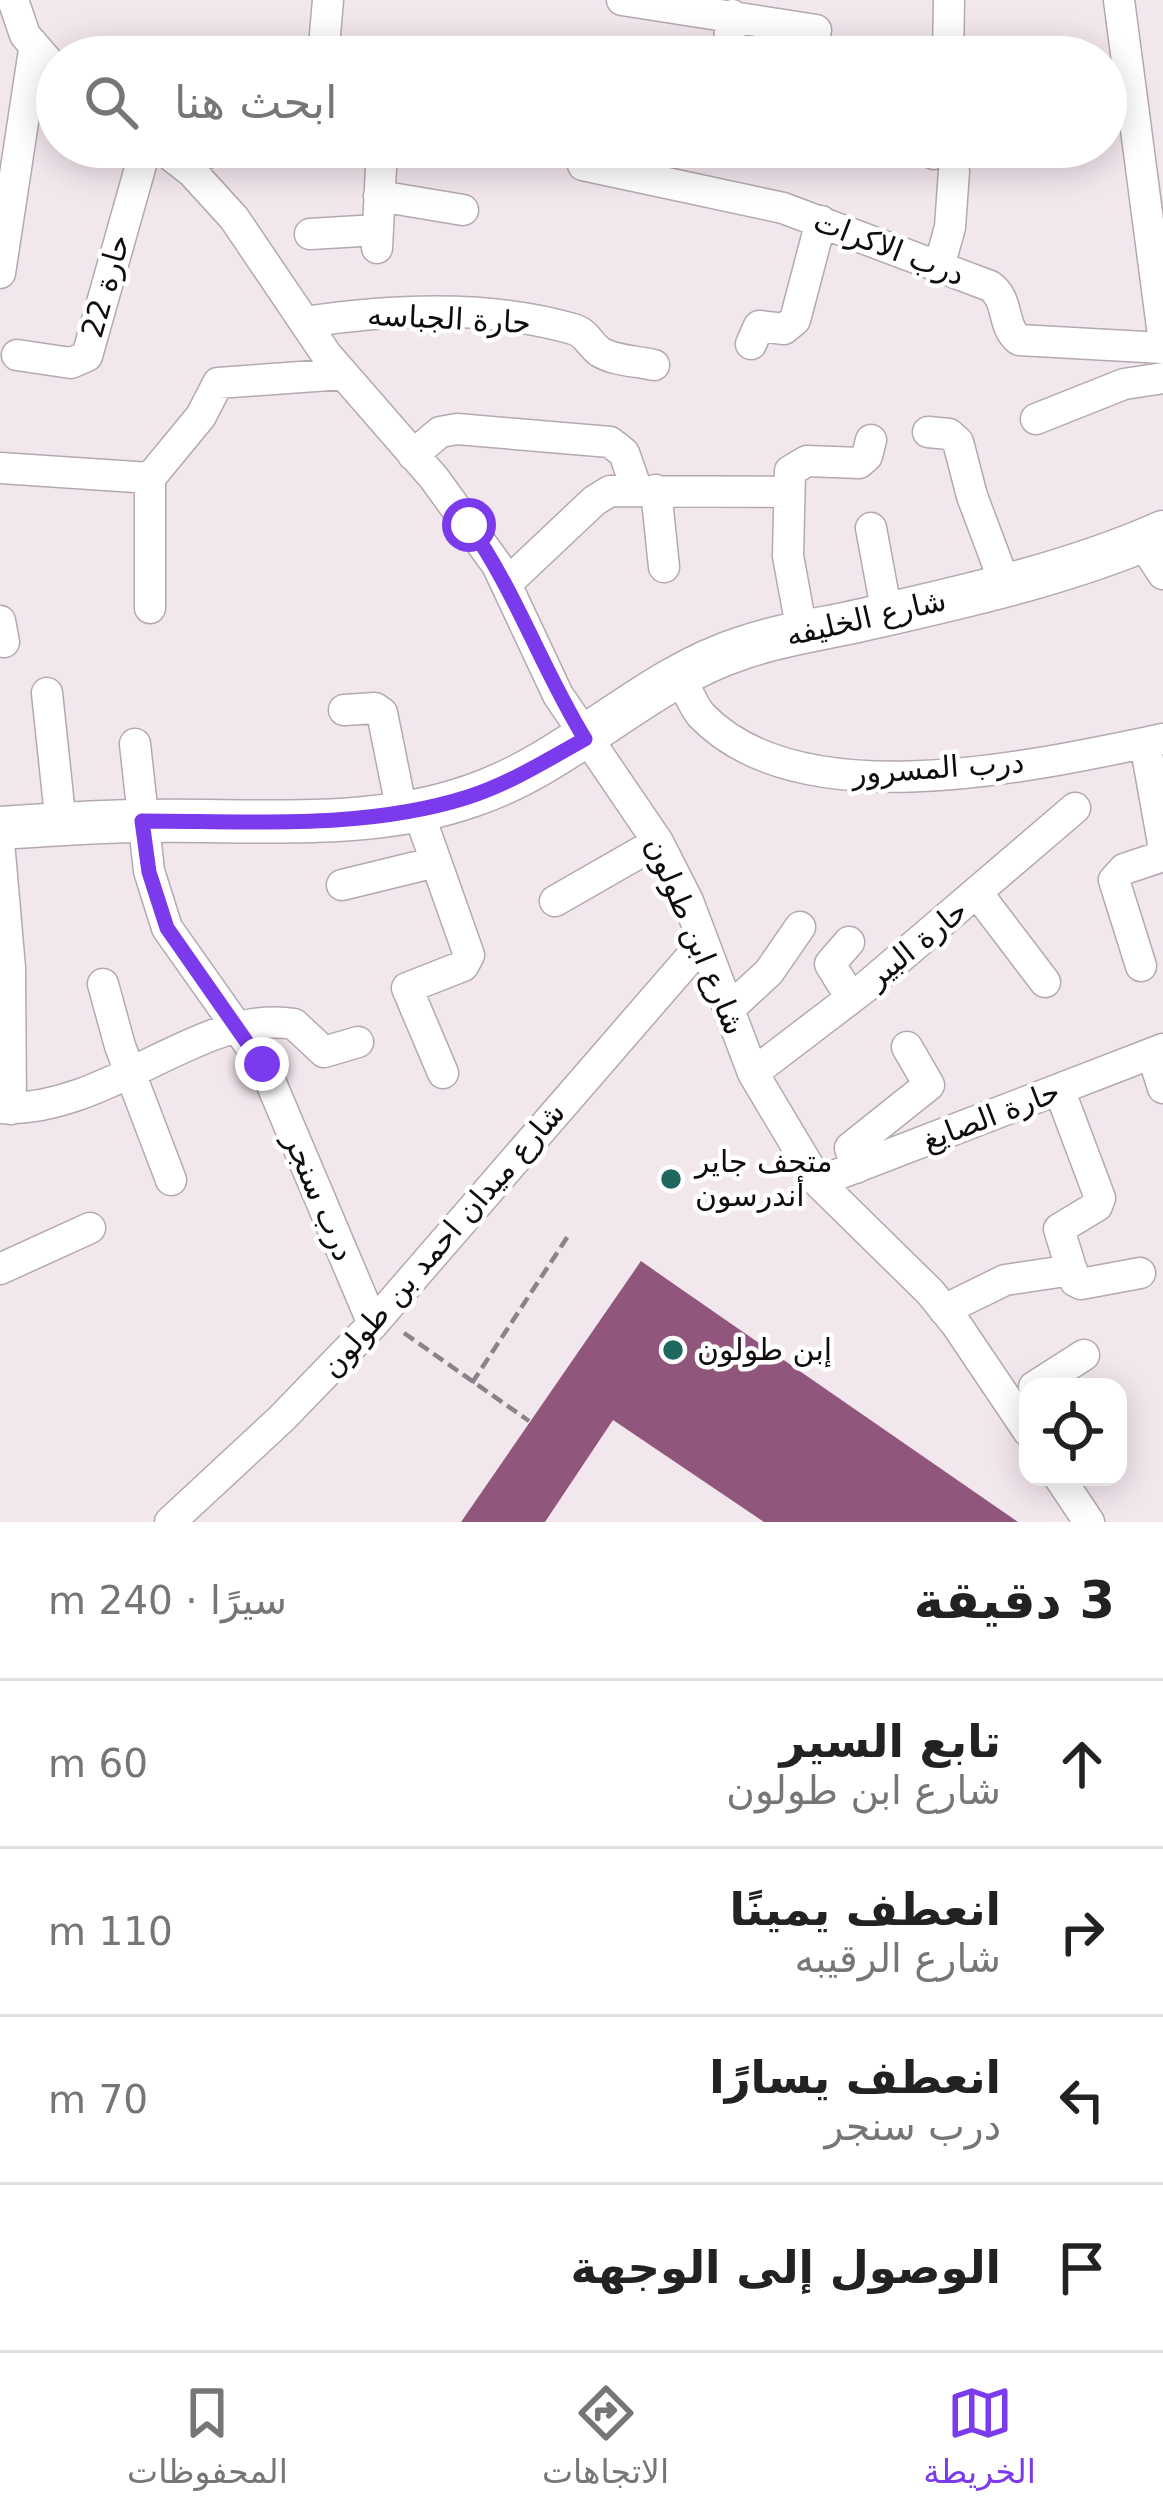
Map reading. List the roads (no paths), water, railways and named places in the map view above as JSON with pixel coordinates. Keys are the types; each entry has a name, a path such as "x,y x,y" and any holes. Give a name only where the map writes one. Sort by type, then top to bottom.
{"street":[{"path":"325,36 328,0"},
{"path":"622,0 816,30"},
{"path":"948,36 949,0"},
{"path":"1118,0 1125,36"},
{"path":"0,272 7,179 34,50 10,8"},
{"path":"731,36 732,15"},
{"path":"1127,49 1151,178 1163,335"},
{"name":"حارة 22","path":"17,355 71,363 87,356 140,168"},
{"name":"شارع ابن طولون","path":"183,168 234,218 304,322 469,525 506,584 558,695 658,842 688,902 753,1073 818,1182 1019,1389"},
{"path":"310,234 377,239 381,168"},
{"name":"درب الاكرات","path":"600,168 706,188 821,221 996,290 1012,335 1019,340 1163,348"},
{"path":"939,267 950,227 942,168"},
{"path":"379,196 463,210"},
{"path":"751,344 759,326 784,329 795,320 821,221"},
{"name":"حارة الجباسه","path":"304,322 400,310 483,314 567,327 584,333 606,356 654,365"},
{"path":"150,608 150,478 201,416 218,383 343,374"},
{"path":"1036,419 1124,384 1163,378"},
{"path":"413,455 440,432 458,429 610,442 624,453 646,490 664,567"},
{"path":"928,431 949,434 958,442 986,540 1005,584"},
{"path":"802,632 788,556 790,471 797,464 860,463 871,440"},
{"path":"0,468 150,478"},
{"path":"506,584 610,490 787,492"},
{"path":"871,527 887,614"},
{"name":"شارع الخليفه","path":"0,828 142,821 316,821 410,811 502,784 585,739 679,674 746,646 1156,549"},
{"name":"درب المسرور","path":"679,674 700,713 744,746 795,768 905,776 961,772 1154,741"},
{"path":"47,693 61,825"},
{"path":"344,710 375,708 382,712 410,811 436,862 468,958 464,966 410,985 407,992 442,1073"},
{"path":"1154,741 1163,843"},
{"name":"درب سنجر","path":"135,744 149,872 167,928 262,1064 377,1319"},
{"name":"حارة البير","path":"753,1073 978,894 1075,808"},
{"path":"555,901 658,842"},
{"path":"0,853 10,968 6,1108 53,1103 131,1075 233,1026 293,1024 324,1052 358,1042"},
{"path":"1141,965 1114,880 1124,869 1163,856"},
{"path":"342,885 436,862"},
{"path":"978,894 1045,982"},
{"path":"729,1009 769,972 800,927"},
{"path":"849,942 830,964 851,998"},
{"name":"شارع ميدان احمد بن طولون","path":"170,1522 281,1419 377,1319 702,944"},
{"path":"104,983 131,1075 171,1180"},
{"path":"856,1168 850,1148 929,1085 907,1047"},
{"path":"1158,1051 1163,1088"},
{"name":"حارة الصايغ","path":"818,1182 1158,1051"},
{"path":"1059,1090 1100,1198 1097,1206 1060,1227 1075,1281 1081,1284 1140,1273"},
{"path":"0,1269 90,1228"},
{"path":"944,1310 1005,1280 1072,1270"},
{"path":"1049,1378 1084,1355"},
{"path":"1065,1486 1089,1522"}],"place":[{"name":"متحف جاير أندرسون","path":"671,1179"},
{"name":"إبن طولون","path":"673,1350"}]}
